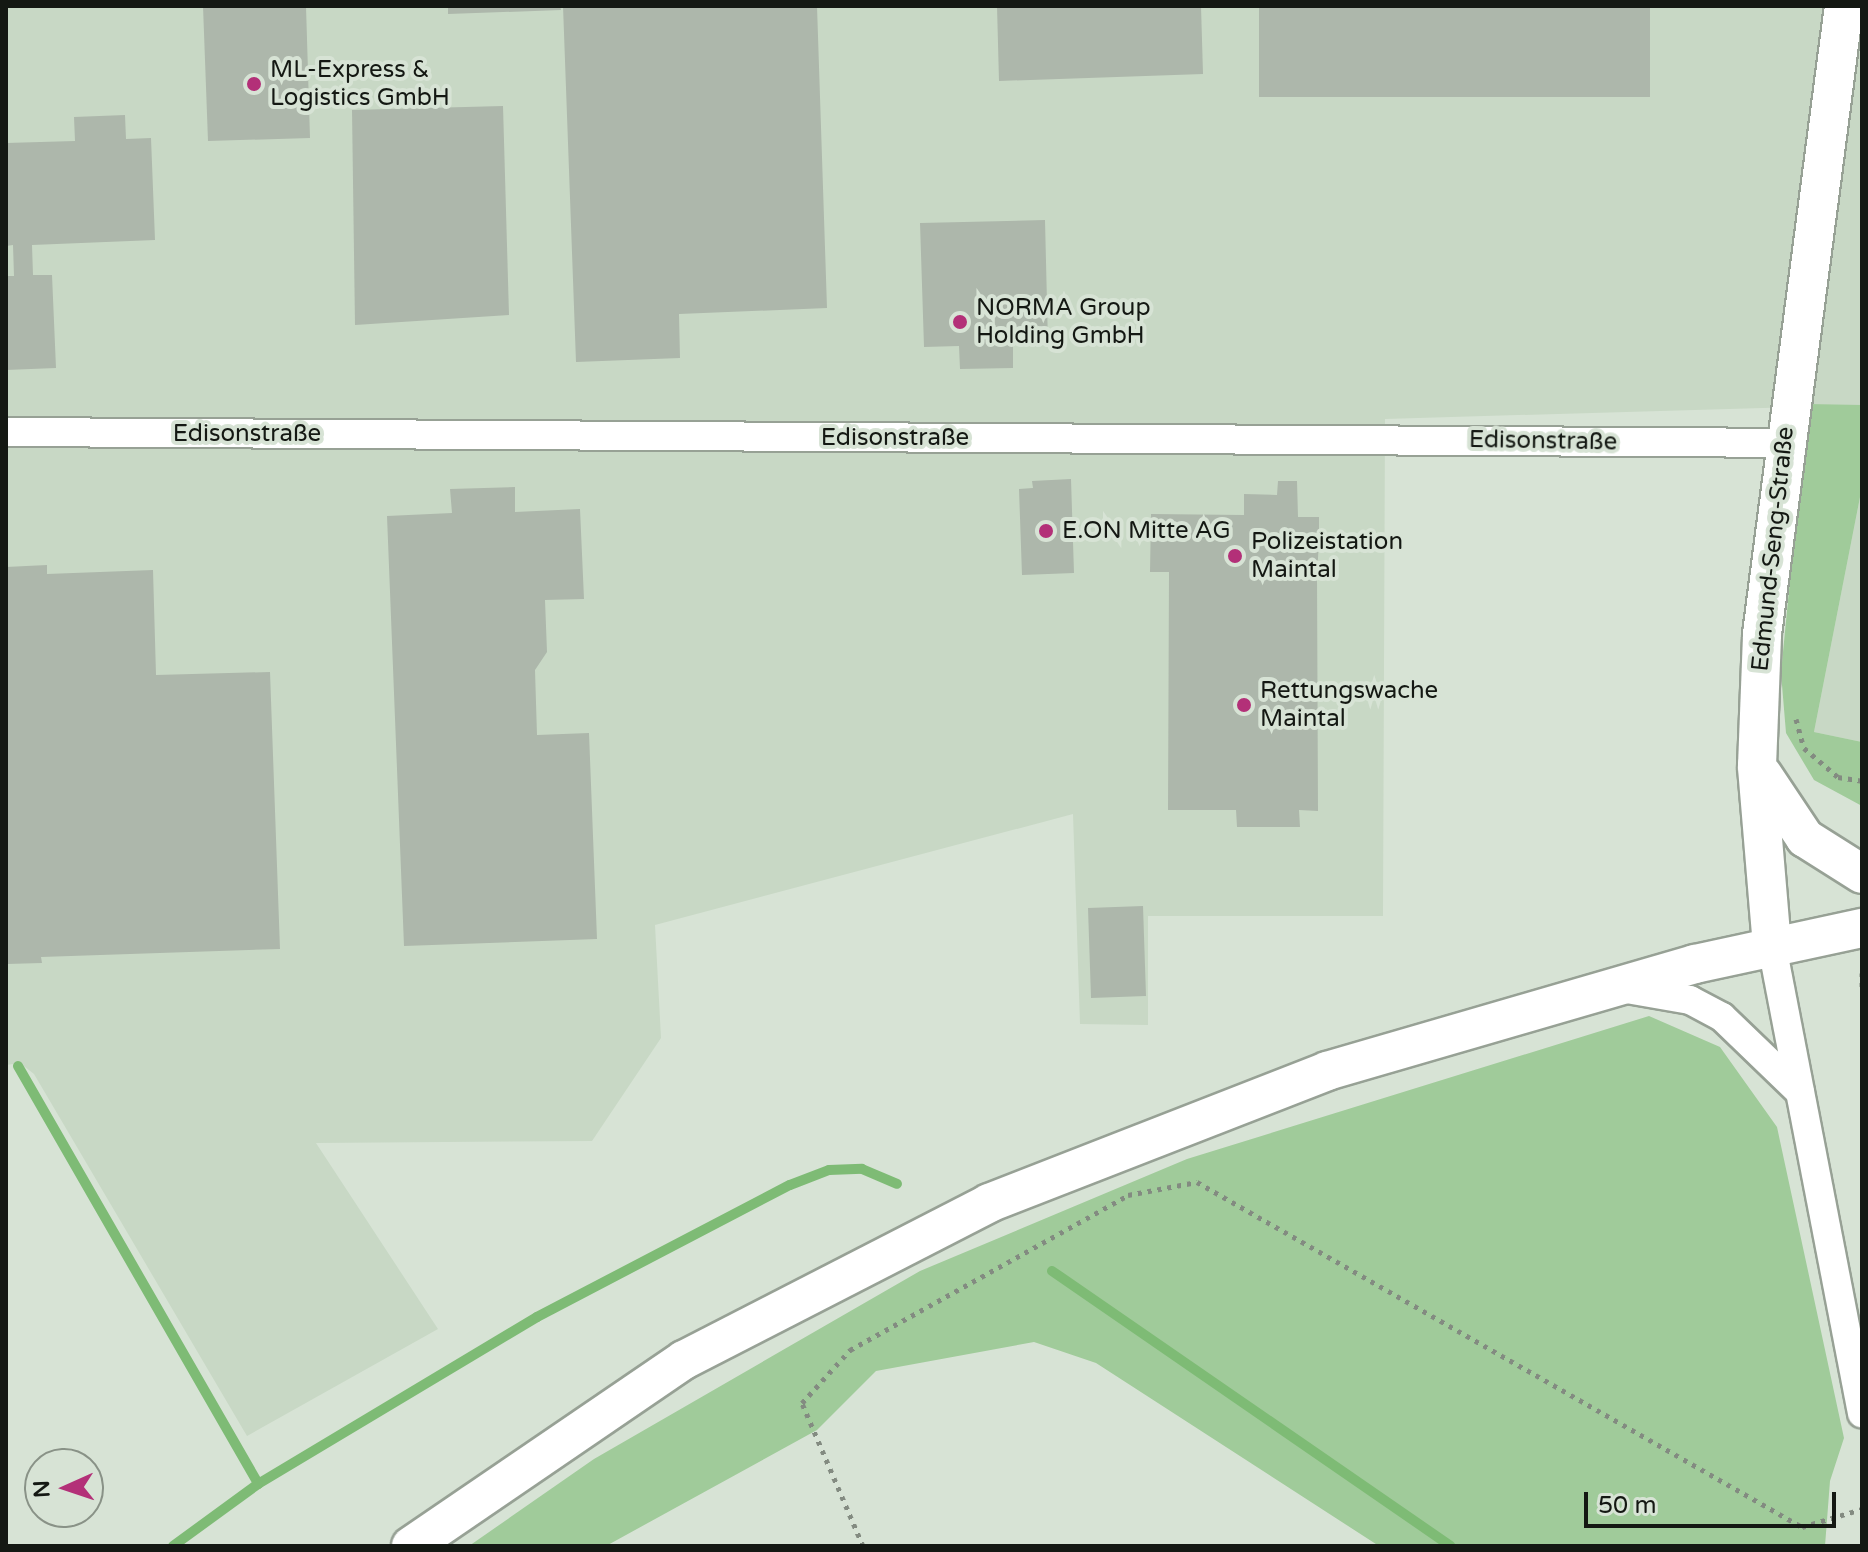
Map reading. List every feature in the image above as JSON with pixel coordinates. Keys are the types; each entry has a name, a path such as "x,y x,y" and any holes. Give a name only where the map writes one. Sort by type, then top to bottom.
{"main road":[{"name":"Edmund-Seng-Straße","path":"1772,946 1757,766 1762,634 1784,443 1844,6"},
{"path":"1757,766 1805,838 1862,874"},
{"path":"411,1546 684,1360 989,1203 1327,1071 1615,987 1772,946 1862,928"}],"street":[{"name":"Edisonstraße","path":"6,432 1784,443"},
{"name":"Edmund-Seng-Straße","path":"1772,946 1862,1413"},
{"path":"1615,987 1690,1000 1722,1017 1800,1093"}],"path":[{"path":"1793,709 1804,748 1838,777 1862,781"},
{"path":"1862,973 1862,992"},
{"path":"863,1546 802,1403 850,1350 1128,1195 1197,1182 1802,1527 1862,1509"}],"shaded area":[{"path":"6,6 1862,6 1862,405 1385,419 1383,916 1148,916 1148,1025 1080,1024 1073,814 655,925 661,1038 592,1141 316,1143 438,1329 247,1436 34,1074 20,1063 6,1065"},
{"path":"1862,487 1862,742 1814,732"}],"green space":[{"path":"1807,404 1862,405 1862,487 1814,732 1862,742 1862,806 1814,780 1786,733 1781,673"},
{"path":"1649,1016 1720,1047 1777,1127 1844,1438 1830,1481 1825,1546 1379,1546 1096,1363 1034,1342 876,1371 817,1430 606,1546 469,1546 594,1459 920,1271 1187,1159"}],"building":[{"path":"203,6 306,6 310,138 208,141"},
{"path":"448,6 560,6 561,10 448,14"},
{"path":"563,6 817,6 827,308 679,314 680,358 576,362"},
{"path":"997,6 1201,6 1203,74 999,81"},
{"path":"1259,6 1650,6 1650,97 1259,97"},
{"path":"503,106 509,315 355,325 352,110"},
{"path":"125,115 126,139 151,138 155,240 32,245 33,275 52,275 56,368 6,370 6,276 14,276 13,245 6,246 6,143 75,141 74,117"},
{"path":"1045,220 1048,344 1013,345 1013,368 960,369 959,346 924,347 920,223"},
{"name":"E.ON Mitte AG","path":"1071,479 1074,573 1022,575 1019,489 1033,488 1032,481"},
{"name":"Rettungswache Maintal","path":"1278,481 1297,481 1298,517 1319,517 1319,532 1326,532 1326,541 1319,541 1317,575 1318,811 1299,810 1300,827 1237,827 1236,810 1168,810 1169,572 1150,572 1151,514 1244,515 1244,494 1277,495"},
{"path":"515,487 515,512 580,509 584,599 545,600 547,652 535,670 537,735 589,733 597,939 404,946 387,516 452,513 450,489"},
{"path":"47,565 47,574 153,570 156,675 270,672 280,949 41,957 42,963 7,964 6,567"},
{"path":"1143,906 1146,996 1091,998 1088,908"}],"waterway":[{"path":"18,1066 258,1484 537,1317 790,1185 829,1170 862,1169 897,1184"},
{"path":"1052,1271 1450,1546"},
{"path":"173,1546 258,1484"}],"place":[{"name":"ML-Express & Logistics GmbH","path":"254,84"},
{"name":"NORMA Group Holding GmbH","path":"960,322"},
{"name":"E.ON Mitte AG","path":"1046,531"},
{"name":"Polizeistation Maintal","path":"1235,556"},
{"name":"Rettungswache Maintal","path":"1244,705"}]}
